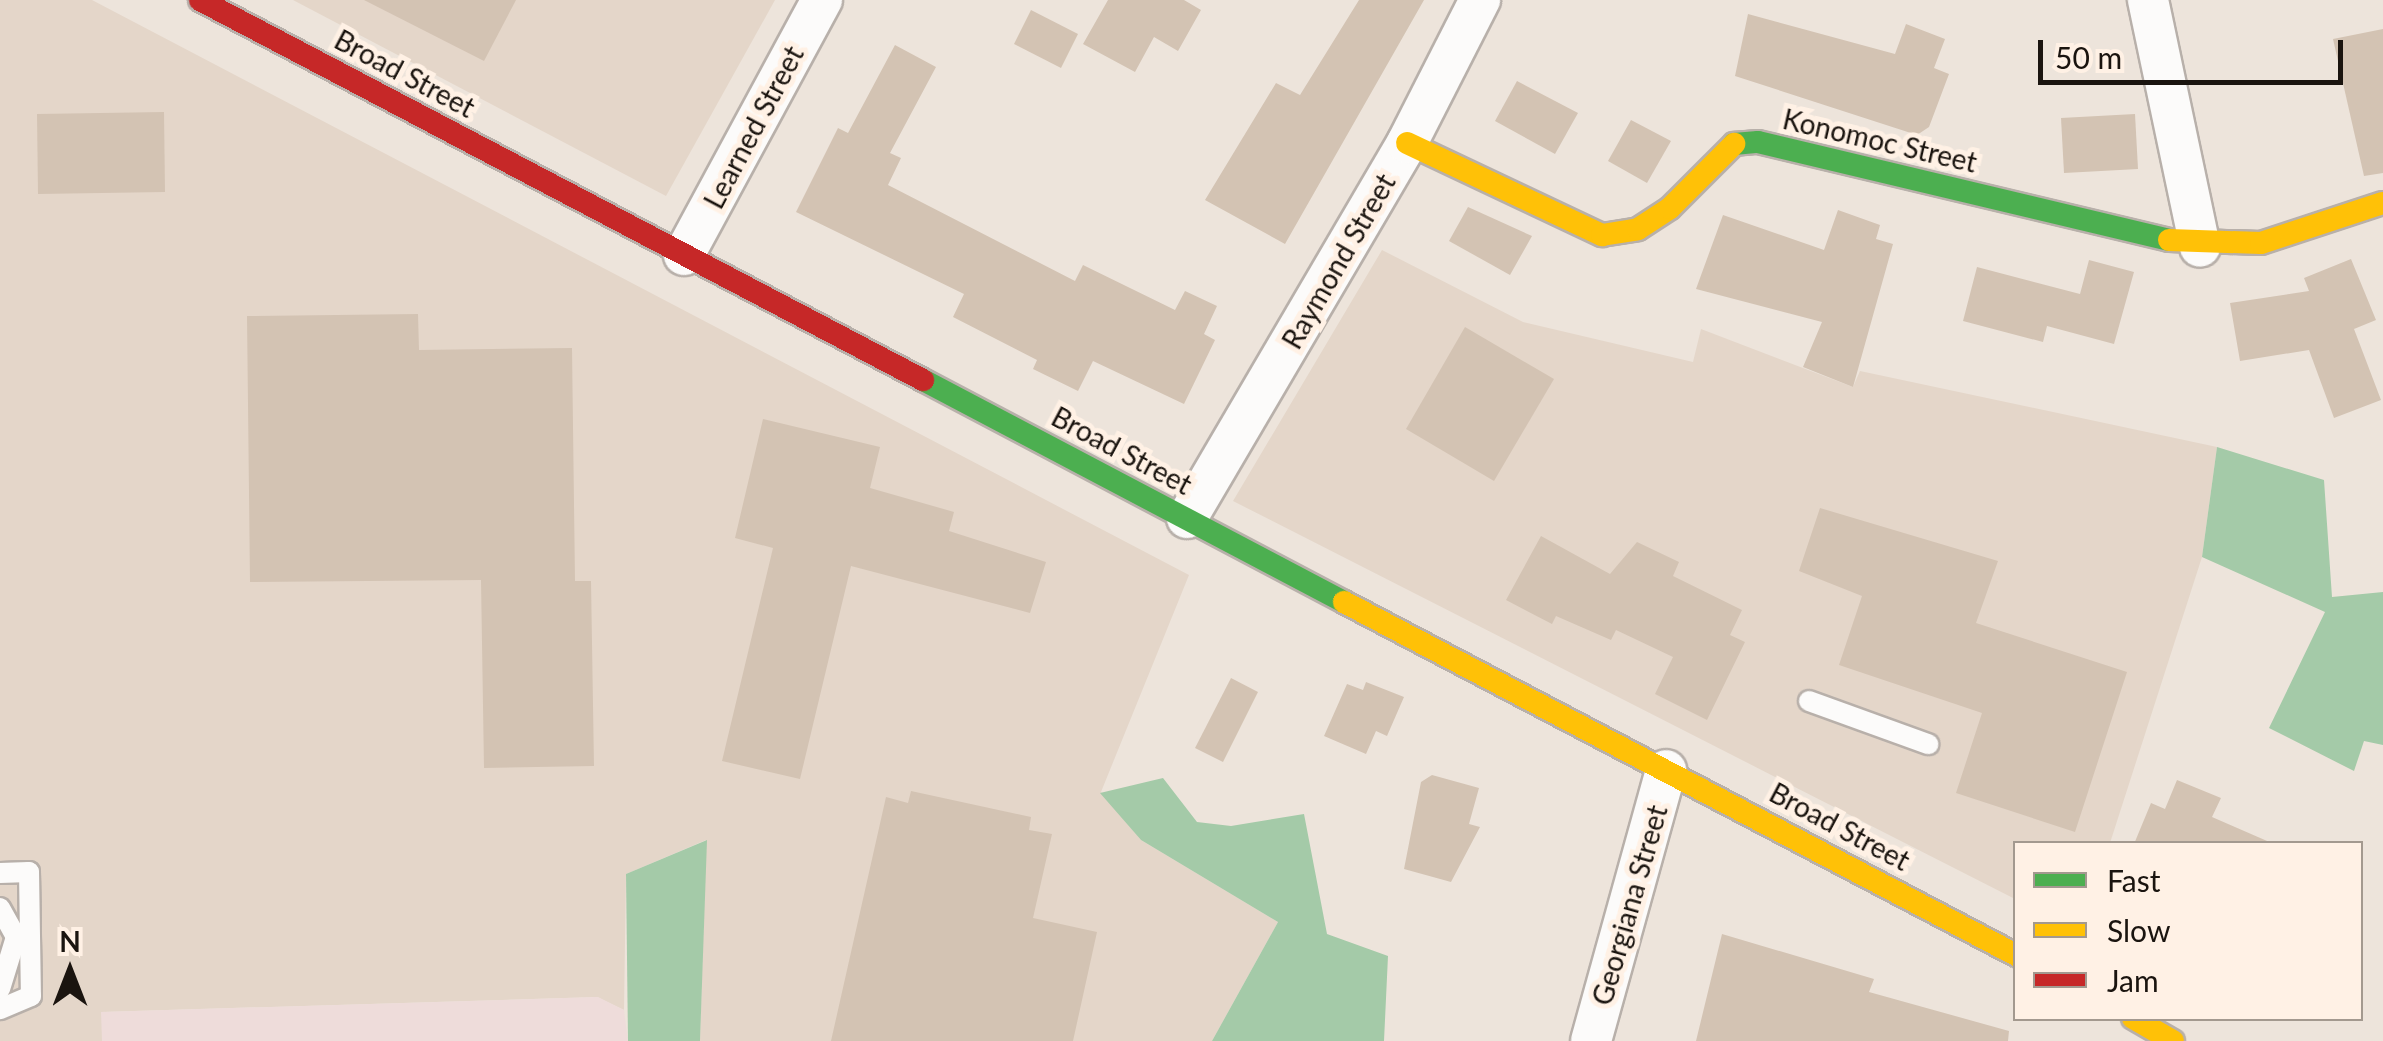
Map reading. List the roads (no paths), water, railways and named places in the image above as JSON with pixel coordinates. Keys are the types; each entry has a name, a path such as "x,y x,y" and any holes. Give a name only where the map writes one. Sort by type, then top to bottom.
{"main road":[{"name":"Broad Street","path":"200,0 2013,952"},
{"name":"Konomoc Street","path":"1407,144 1602,235 1638,229 1728,145 1758,142 2200,247 2261,243 2383,203"}],"street":[{"name":"Learned Street","path":"684,255 822,0"},
{"name":"Raymond Street","path":"1186,518 1407,144 1480,0"},
{"path":"2148,0 2200,247"},
{"name":"Georgiana Street","path":"1591,1041 1666,770"}],"lane":[{"path":"1808,700 1928,744"},
{"path":"0,873 29,872 31,996 0,1009"},
{"path":"0,908 16,937 0,989"}]}
